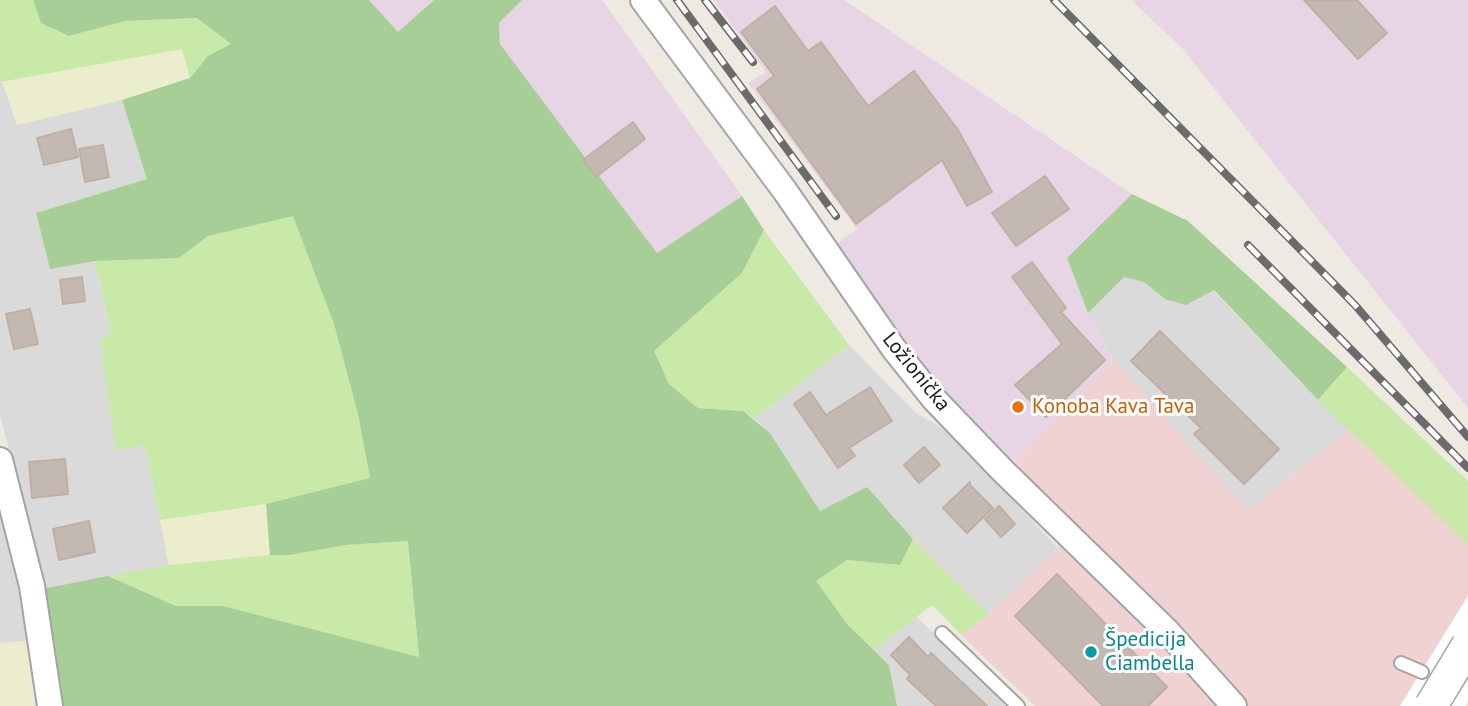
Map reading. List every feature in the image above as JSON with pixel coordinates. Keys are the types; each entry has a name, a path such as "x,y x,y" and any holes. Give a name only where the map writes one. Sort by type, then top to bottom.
{"street":[{"name":"Ložionička","path":"643,0 777,180 894,349 934,399 1002,470 1167,631 1234,706"},
{"path":"0,460 32,586 50,706"},
{"path":"1431,706 1468,645"}],"lane":[{"path":"942,633 1018,706"},
{"path":"1401,663 1422,672"}],"shaded area":[{"path":"369,0 434,0 398,32"},
{"path":"522,0 602,0 742,196 657,253 500,44 499,23"},
{"path":"714,0 844,0 1132,194 1067,258 1088,313 1114,360 1014,462 933,381 837,244 857,229 748,83 766,72"},
{"path":"1131,0 1468,0 1468,408 1182,48"},
{"path":"2,81 17,125 122,100 148,179 36,213 50,268 95,261 111,335 117,451 145,445 169,565 42,589 31,532 0,416"},
{"path":"1124,277 1145,282 1165,299 1213,290 1318,400 1350,428 1248,511 1114,360 1088,313"},
{"path":"849,345 916,413 942,428 959,442 1058,548 989,614 913,539 867,488 820,511 770,433 754,419"},
{"path":"1114,360 1248,511 1350,428 1468,545 1468,596 1400,706 1035,706 961,635 989,614 1077,530 1014,462"},
{"path":"0,510 21,584 28,641 0,643"},
{"path":"917,617 1006,706 897,706 889,665 874,650"}],"green space":[{"path":"0,0 33,0 41,23 69,36 125,21 197,18 232,45 208,56 190,78 182,49 0,82"},
{"path":"33,0 369,0 398,32 434,0 522,0 499,23 500,44 657,253 742,196 764,230 742,273 654,351 669,384 698,408 743,411 770,433 820,511 867,487 913,539 900,565 847,560 816,581 847,624 889,665 897,706 60,706 42,589 108,576 176,606 223,606 419,657 408,541 346,545 290,555 270,555 266,504 370,478 358,414 334,324 293,216 208,236 179,258 95,261 50,269 36,213 147,179 122,100 190,78 208,56 231,44 197,18 125,21 69,36 41,23"},
{"path":"183,49 190,78 122,100 17,125 2,81"},
{"path":"1132,194 1188,221 1347,367 1318,400 1214,290 1186,305 1165,299 1144,282 1124,277 1088,313 1067,258"},
{"path":"293,215 334,324 358,414 370,478 266,504 160,520 145,445 116,451 100,340 111,334 95,261 179,258 208,236"},
{"path":"764,230 849,345 754,419 743,411 698,408 669,384 654,351 742,273"},
{"path":"1347,367 1468,481 1468,545 1318,400"},
{"path":"266,504 270,555 169,565 160,520"},
{"path":"913,539 989,614 961,635 932,605 874,650 847,624 815,581 847,560 900,565"},
{"path":"408,541 419,658 223,606 176,606 108,576 169,565 290,555 346,545"},
{"path":"28,641 33,706 0,706 0,643"}],"pier":[{"path":"1468,596 1468,701 1465,706 1400,706"}],"building":[{"path":"1304,0 1357,0 1387,33 1358,59"},
{"path":"775,6 808,51 821,42 868,106 914,71 958,130 992,192 967,206 942,160 856,224 757,89 774,76 741,32"},
{"path":"633,122 645,139 596,177 583,160"},
{"path":"71,129 78,157 44,165 37,138"},
{"path":"103,145 109,177 85,182 79,149"},
{"path":"1045,176 1069,209 1016,246 992,213"},
{"path":"1032,262 1066,308 1061,312 1105,360 1046,417 1015,385 1062,344 1012,277"},
{"path":"82,277 85,301 63,304 60,280"},
{"path":"30,309 38,344 14,349 6,314"},
{"path":"1160,331 1279,449 1244,484 1194,434 1201,428 1131,361"},
{"path":"870,387 892,421 849,448 855,456 838,468 794,404 810,392 826,415"},
{"path":"924,447 940,465 919,483 904,465"},
{"path":"65,459 68,494 32,498 29,462"},
{"path":"970,482 993,508 967,533 943,508"},
{"path":"999,506 1015,524 1001,537 985,519"},
{"path":"89,521 95,552 59,560 53,529"},
{"name":"Špedicija Ciambella","path":"1057,574 1167,687 1148,706 1103,706 1015,616"},
{"path":"909,637 928,657 931,653 987,706 936,706 907,679 910,675 891,655"}],"railway":[{"path":"677,0 836,216"},
{"path":"705,0 753,62"},
{"path":"1054,0 1355,305 1468,437"},
{"path":"1248,245 1468,468"}],"place":[{"name":"Konoba Kava Tava","path":"1018,407"},
{"name":"Špedicija Ciambella","path":"1091,652"}]}
